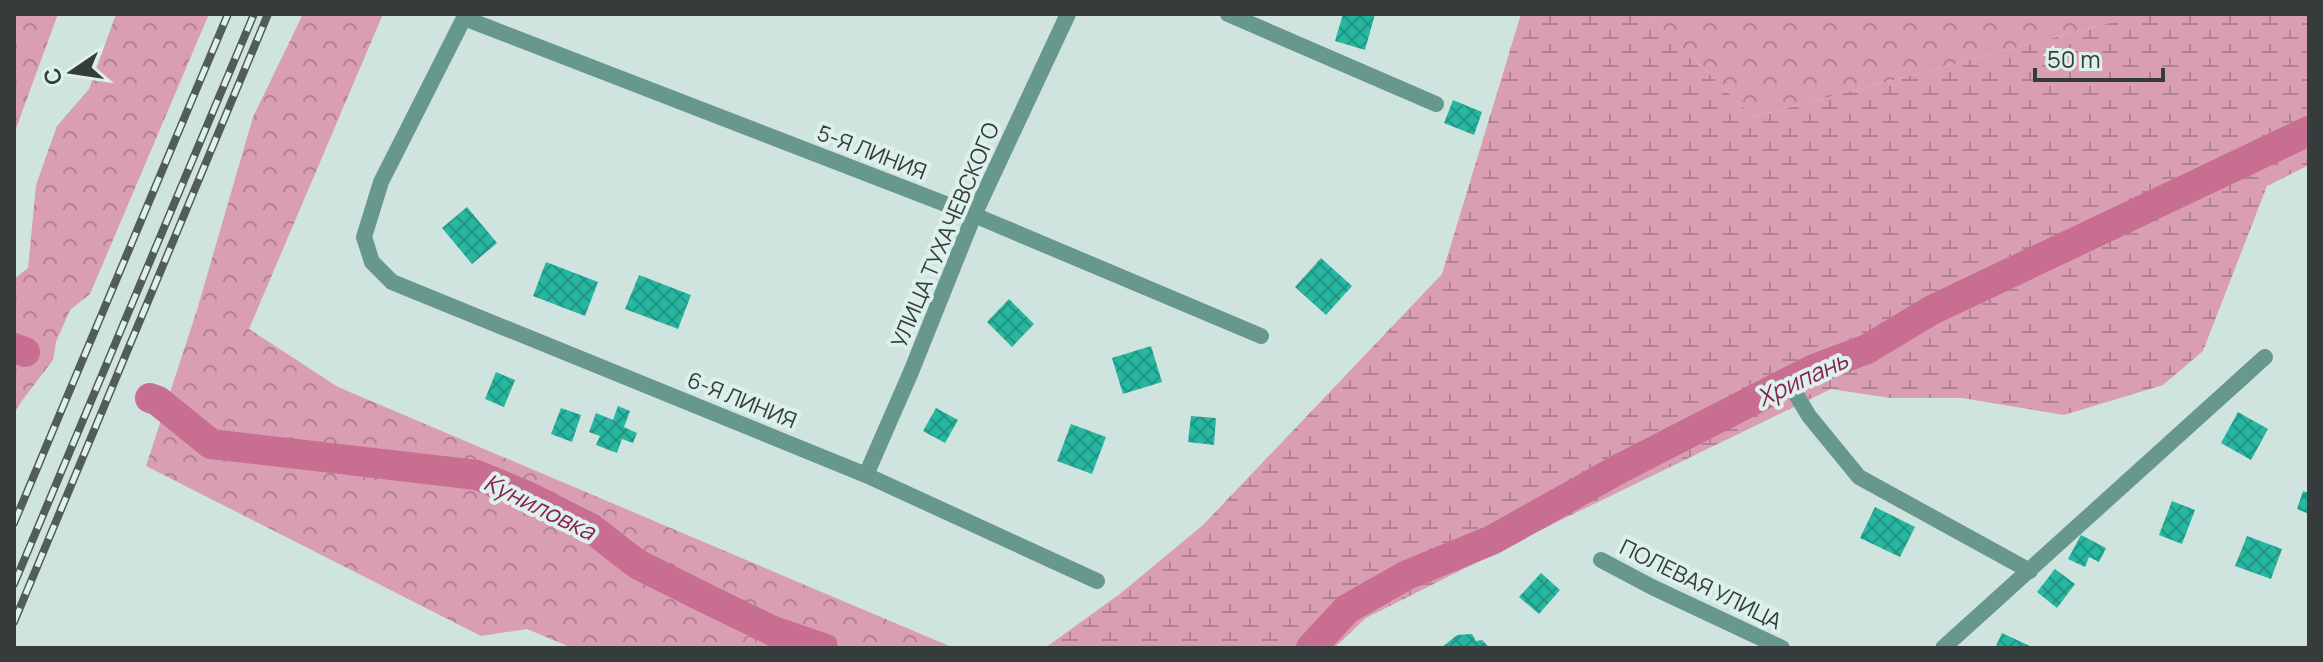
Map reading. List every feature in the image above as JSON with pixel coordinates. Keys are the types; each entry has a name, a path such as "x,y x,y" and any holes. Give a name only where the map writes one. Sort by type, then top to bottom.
{"street":[{"name":"УЛИЦА ТУХАЧЕВСКОГО","path":"866,475 974,215 1068,14"},
{"path":"1228,14 1436,104"},
{"name":"5-Я ЛИНИЯ","path":"465,16 974,215 1261,336"},
{"name":"6-Я ЛИНИЯ","path":"465,16 381,182 364,237 372,262 392,282 866,475 1097,581"},
{"path":"1943,648 2265,357"},
{"path":"1797,396 1809,416 1859,477 2030,571"},
{"name":"ПОЛЕВАЯ УЛИЦА","path":"1601,560 1782,648"}],"green space":[{"path":"14,14 58,14 14,134"},
{"path":"116,14 209,14 90,294 70,310 56,342 53,360 14,414 14,279 28,268 36,185 57,126 89,89"},
{"path":"303,14 383,14 249,329 338,387 954,648 572,648 527,629 481,636 146,466 197,310 253,117"},
{"path":"1521,14 1648,14 1753,117 2110,23 2123,14 2309,14 2309,165 2267,186 2203,351 2163,385 2064,415 1962,398 1890,398 1831,389 1366,618 1334,648 1045,648 1121,593 1203,525 1442,274"},
{"path":"1648,14 2123,14 2110,23 1753,117"}],"building":[{"path":"1343,14 1375,14 1365,50 1335,41"},
{"path":"1453,100 1482,112 1474,135 1444,123"},
{"path":"467,207 497,243 472,264 442,228"},
{"path":"1321,258 1352,286 1326,315 1295,287"},
{"path":"546,262 598,282 585,316 533,296"},
{"path":"639,275 691,295 678,329 625,309"},
{"path":"1009,299 1034,324 1012,347 987,322"},
{"path":"1151,346 1162,382 1123,394 1112,358"},
{"path":"496,372 515,380 504,407 485,399"},
{"path":"618,406 630,411 624,427 637,433 633,443 622,439 617,453 596,445 600,436 589,432 596,413 613,420"},
{"path":"561,408 581,415 572,442 551,434"},
{"path":"936,408 958,420 945,443 923,431"},
{"path":"2238,412 2268,429 2251,460 2221,443"},
{"path":"1191,416 1216,418 1214,445 1188,442"},
{"path":"1071,424 1106,437 1092,474 1057,461"},
{"path":"2303,491 2309,493 2309,514 2297,509"},
{"path":"2172,501 2195,510 2182,544 2159,535"},
{"path":"1875,507 1915,527 1900,557 1860,538"},
{"path":"2081,535 2106,548 2099,562 2089,557 2085,567 2068,559"},
{"path":"2247,536 2282,549 2271,579 2235,566"},
{"path":"2055,569 2075,584 2057,608 2037,592"},
{"path":"1541,573 1560,590 1539,614 1519,597"},
{"path":"2002,633 2030,646 2029,648 1995,648"},
{"path":"1472,634 1476,641 1482,640 1490,648 1441,648 1457,635"}],"waterway":[{"name":"Хрипань","path":"1311,648 1347,609 1407,575 1492,540 1619,469 1814,369 1867,349 1932,310 2309,131"},
{"name":"Куниловка","path":"14,348 25,352"},
{"name":"Куниловка","path":"150,398 158,401 211,444 477,475 592,529 637,564 773,631 823,648"}],"railway":[{"path":"14,523 228,14"},
{"path":"14,584 254,14"},
{"path":"14,622 268,14"}]}
